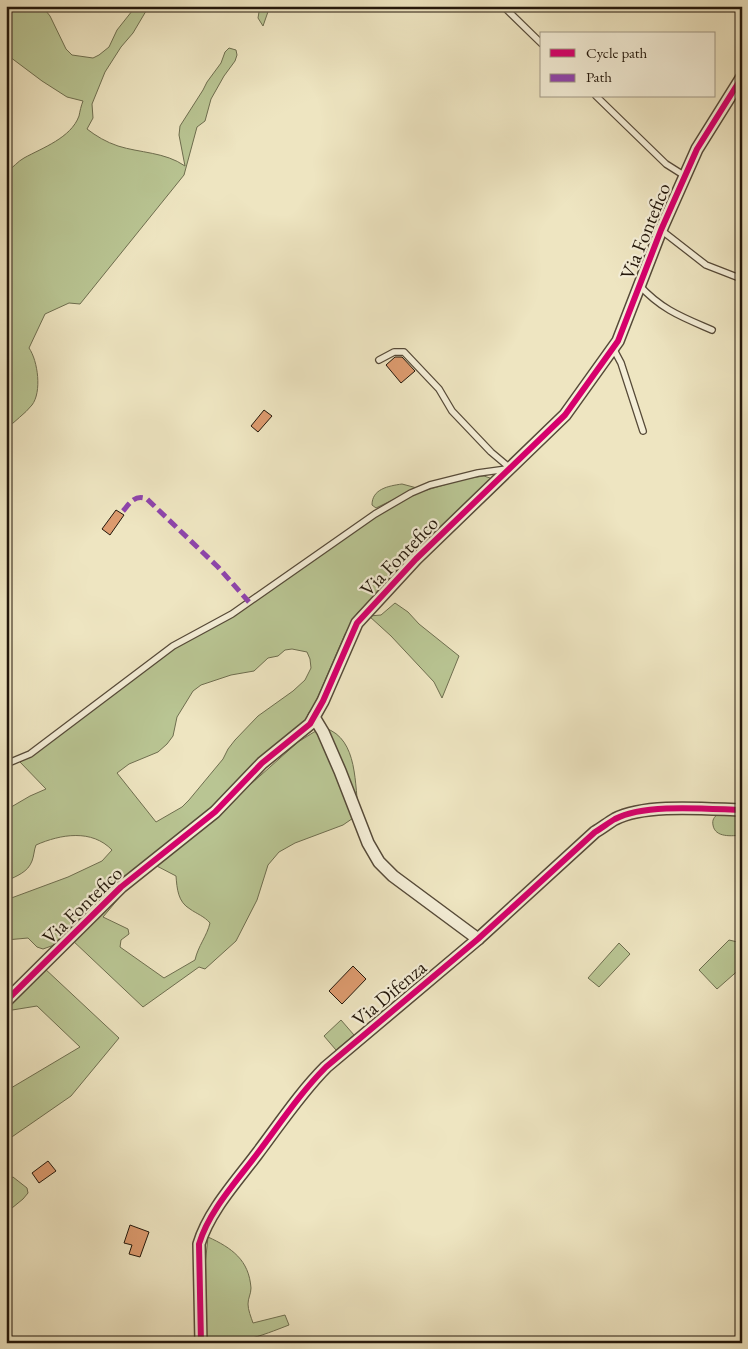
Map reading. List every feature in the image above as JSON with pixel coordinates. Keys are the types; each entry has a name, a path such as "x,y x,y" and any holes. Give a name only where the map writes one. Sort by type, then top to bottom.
{"street":[{"name":"Via Fontefico","path":"6,1001 121,888 215,812 262,763 310,724 323,701 357,623 416,559 565,415 618,341 661,230 697,148 742,77"},
{"path":"314,716 340,771 368,843 379,862 393,876 478,939"},
{"name":"Via Difenza","path":"201,1343 199,1244 207,1223 310,1083 326,1067 478,939 595,832 616,818 645,811 674,808 742,810"}],"lane":[{"path":"503,6 540,42"},
{"path":"598,98 666,164 685,176"},
{"path":"661,230 706,265 742,279"},
{"path":"640,285 652,299 670,312 712,330"},
{"path":"612,348 621,363 643,431"},
{"path":"379,360 394,352 404,352 439,389 452,411 491,452 510,468"},
{"path":"6,764 30,754 173,646 232,614 316,554 411,493 430,485 478,473 510,468"}],"green space":[{"path":"6,6 42,6 50,16 66,49 72,55 93,58 109,47 117,30 136,6 149,6 133,33 121,47 105,72 92,104 93,118 87,129 101,139 114,144 161,155 185,166 179,135 180,126 221,63 225,52 229,48 236,50 237,55 211,99 205,121 197,127 184,175 80,304 69,303 45,314 29,348 37,368 38,385 35,399 32,405 6,430 6,172 22,159 55,142 70,130 79,116 83,101 67,97 6,54"},
{"path":"260,6 270,6 263,26 258,18"},
{"path":"484,476 490,478 492,482 358,612 345,634 307,722 206,816 146,861 80,919 57,944 43,949 37,947 28,938 6,940 6,900 68,877 102,861 112,850 104,843 86,836 56,838 36,845 28,868 6,881 6,810 46,789 20,762 50,742 169,651 201,634 331,545 410,495 464,479","holes":["292,649 307,652 311,668 305,680 258,716 235,740 223,759 182,807 156,822 117,773 129,764 158,752 167,744 173,736 177,717 193,691 201,685 231,675 254,671 268,658 278,656 285,650"]},
{"path":"402,484 417,488 376,508 372,505 375,495 382,489"},
{"path":"395,603 459,656 442,698 434,682 391,636 369,616 381,615"},
{"path":"325,728 336,734 344,742 349,753 355,777 359,814 343,825 295,843 279,852 268,865 257,900 236,941 205,969 199,967 143,1007 71,939 122,891 119,898 103,917 128,929 129,934 121,940 120,947 164,978 195,960 210,923 183,903 178,890 176,876 153,864 214,817 298,742 314,732"},
{"path":"718,814 742,815 742,835 724,835 717,832 714,829 713,822 714,817"},
{"path":"729,940 742,943 742,967 717,989 699,970"},
{"path":"619,943 630,954 599,987 588,978"},
{"path":"43,967 119,1038 71,1096 6,1141 6,1083 11,1088 80,1047 37,1006 6,1011 6,1007"},
{"path":"341,1020 354,1035 336,1050 324,1036"},
{"path":"13,1177 27,1188 28,1193 12,1208 6,1207 6,1180"},
{"path":"208,1237 232,1251 243,1262 250,1278 251,1292 248,1306 253,1323 285,1315 289,1325 235,1342 213,1342 203,1339 203,1285"}],"building":[{"path":"395,357 402,357 415,371 401,383 386,365"},
{"path":"264,410 272,416 258,432 251,426"},
{"path":"116,510 124,515 110,535 102,529"},
{"path":"353,966 366,979 342,1004 329,991"},
{"path":"48,1161 56,1171 39,1183 32,1173"},
{"path":"130,1225 149,1232 140,1257 129,1254 132,1245 124,1243"}],"marked path":[{"path":"123,511 136,498 147,499 218,567 249,602"}],"cycle path":[{"path":"6,1001 121,887 215,812 262,763 310,724 323,701 357,623 416,559 565,415 618,341 661,230 697,149 742,77"},
{"path":"201,1343 199,1244 209,1220 232,1186 299,1098 326,1067 478,939 595,832 615,819 628,814 659,809 742,810"}]}
